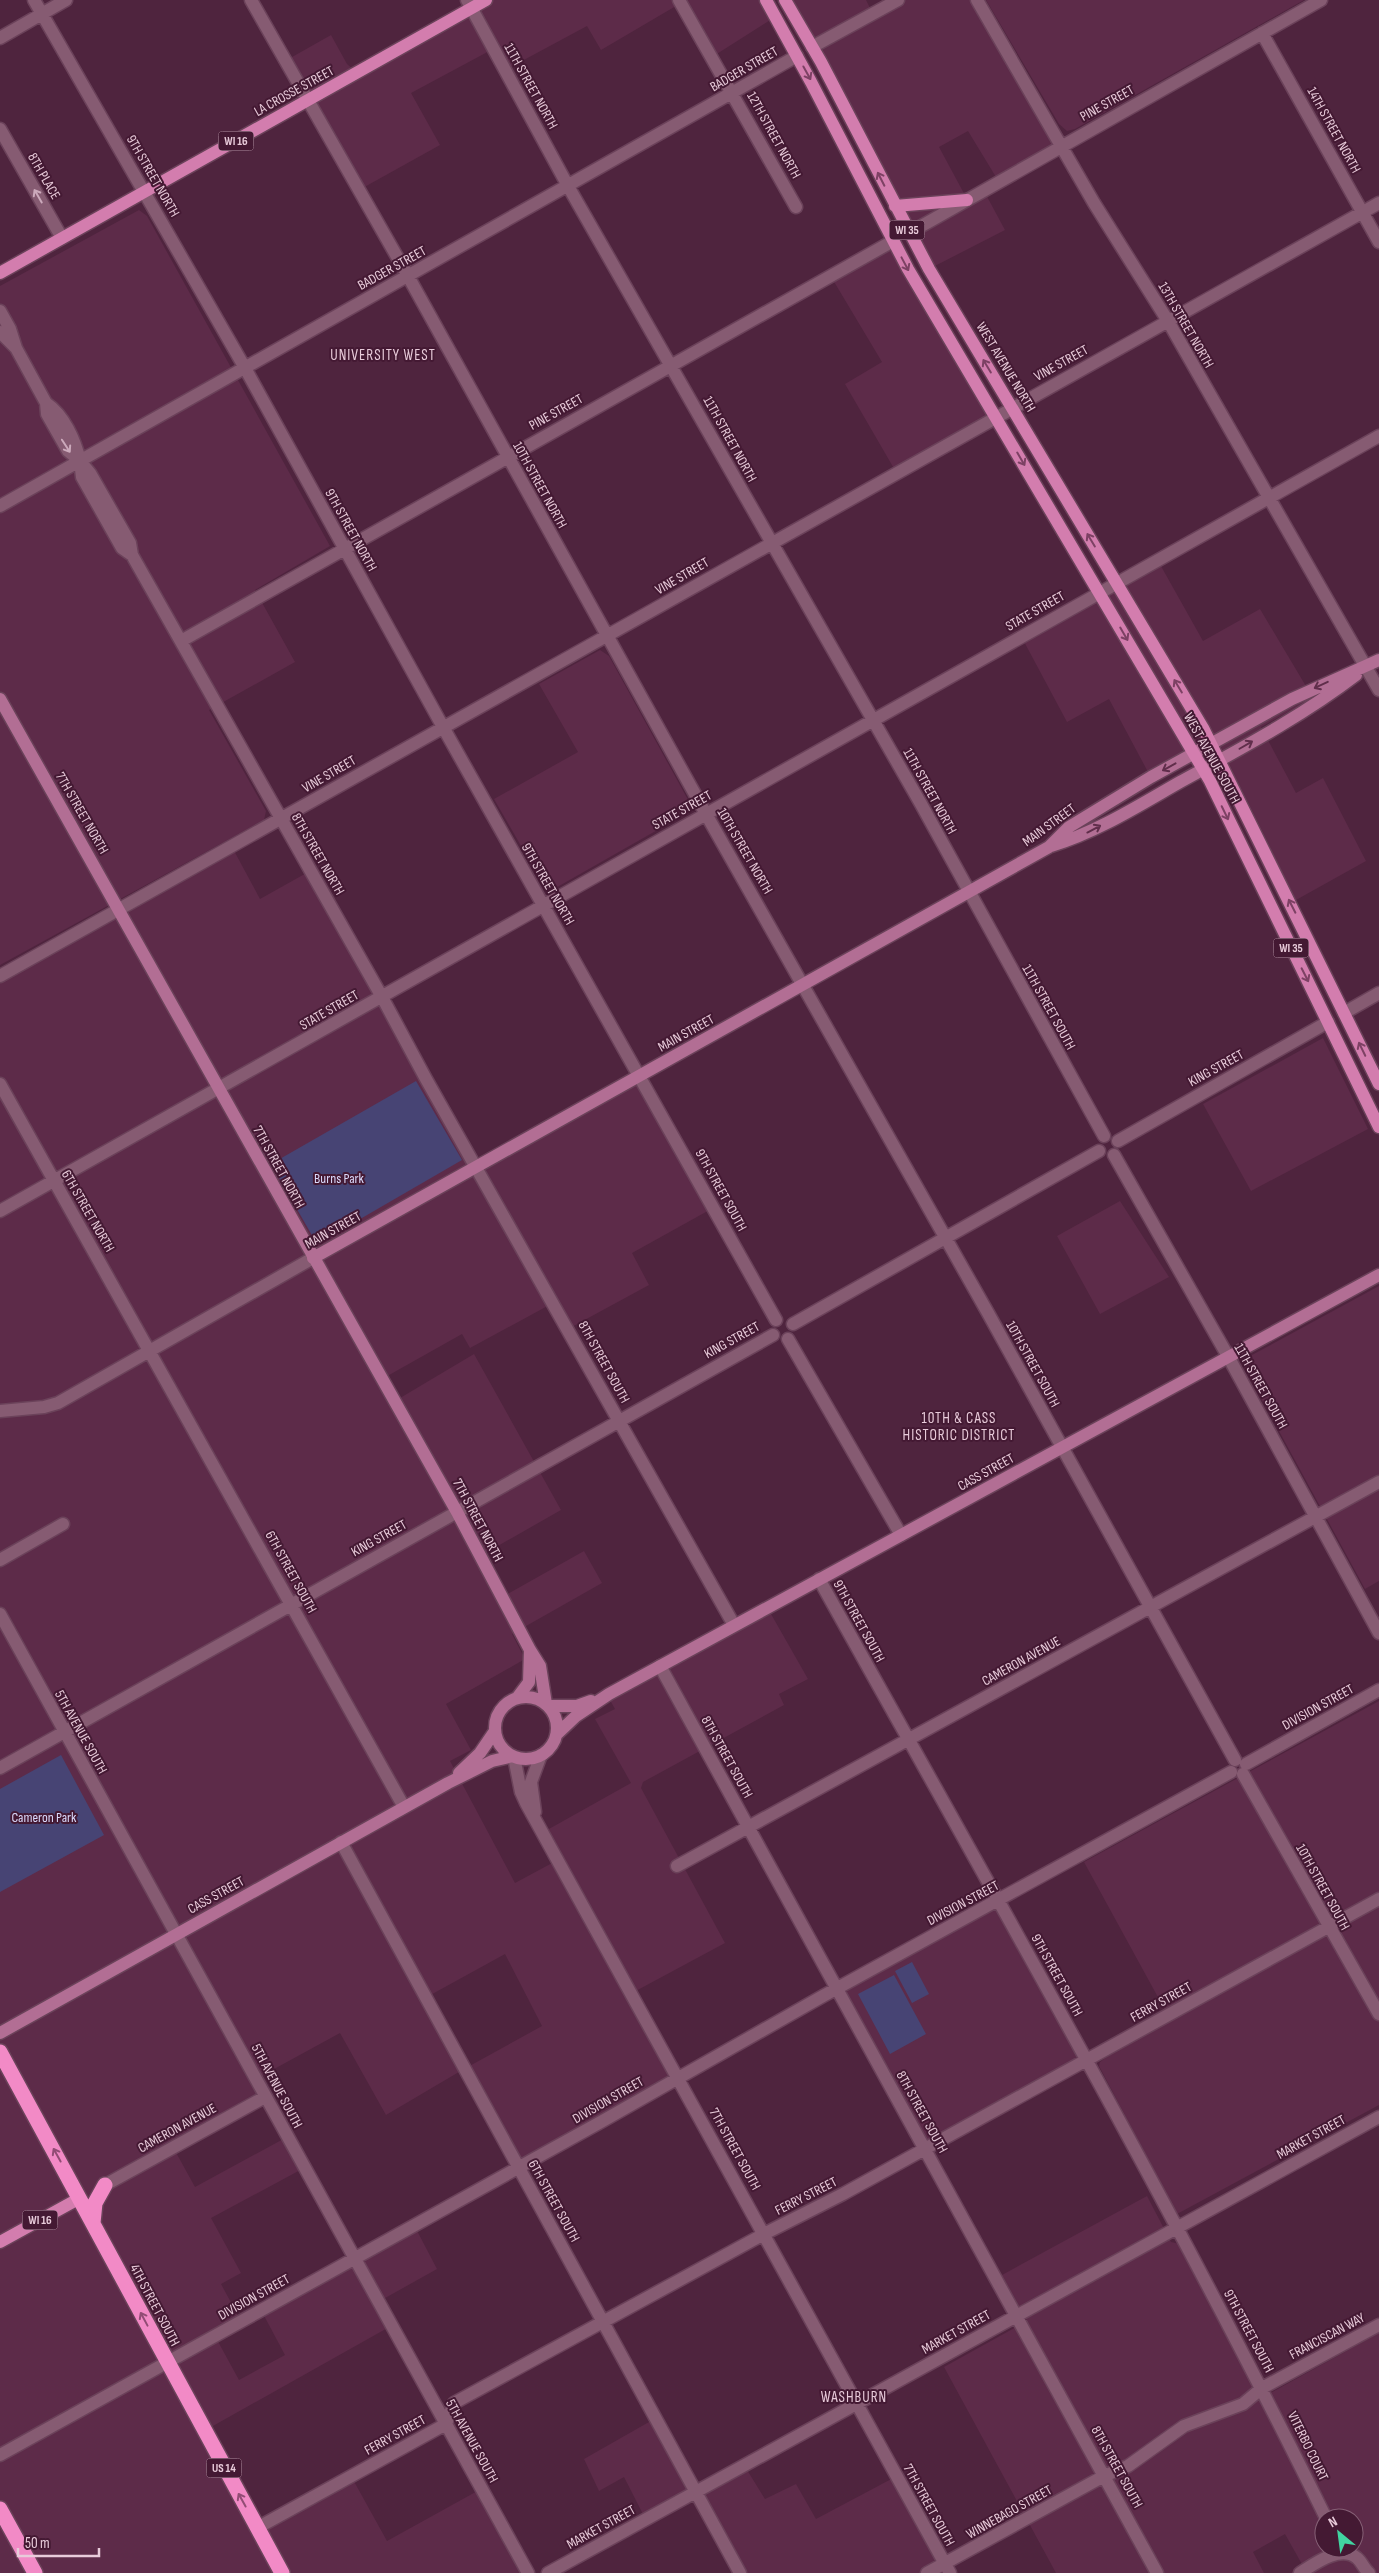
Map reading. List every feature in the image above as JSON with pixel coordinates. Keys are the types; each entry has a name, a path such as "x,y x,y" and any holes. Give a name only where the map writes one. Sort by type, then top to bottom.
{"highway":[{"name":"4TH STREET SOUTH","path":"0,2052 80,2198 166,2362 282,2573"},
{"path":"93,2223 95,2204 105,2185"},
{"path":"0,2509 35,2573"}],"main road":[{"name":"WI 16","path":"469,4 486,0"},
{"name":"WI 35","path":"766,0 893,241 937,320 996,417"},
{"name":"WEST AVENUE NORTH","path":"785,0 812,47 909,233 1212,744"},
{"name":"LA CROSSE STREET","path":"0,273 308,101 469,4"},
{"path":"894,206 967,200"},
{"name":"WEST AVENUE SOUTH","path":"996,417 1194,753 1379,1127"},
{"name":"WEST AVENUE SOUTH","path":"1212,744 1379,1084"},
{"name":"WI 16","path":"0,2242 80,2198"}],"street":[{"name":"9TH STREET NORTH","path":"34,0 145,192 543,906 640,1076"},
{"path":"0,38 66,0"},
{"name":"10TH STREET NORTH","path":"251,0 408,276 706,814 804,984"},
{"name":"12TH STREET NORTH","path":"679,0 796,207"},
{"path":"812,47 898,0"},
{"name":"13TH STREET NORTH","path":"977,0 1099,211 1168,321 1379,690"},
{"name":"PINE STREET","path":"909,233 1061,145 1321,0"},
{"name":"11TH STREET NORTH","path":"469,4 568,186 672,365 770,543 873,721 968,892"},
{"name":"14TH STREET NORTH","path":"1262,34 1379,242"},
{"name":"BADGER STREET","path":"0,506 797,56"},
{"name":"8TH PLACE","path":"0,129 62,238"},
{"name":"VINE STREET","path":"0,976 1379,203"},
{"name":"PINE STREET","path":"182,641 507,456 893,241"},
{"name":"8TH STREET NORTH","path":"0,311 10,329 16,348 46,402 47,414 68,451 80,461 82,477 122,548 132,555 182,641 476,1167"},
{"name":"8TH STREET NORTH","path":"0,332 16,348"},
{"name":"STATE STREET","path":"0,1211 219,1090 1116,582 1379,436"},
{"name":"MAIN STREET","path":"0,1411 51,1406 1049,847 1075,823 1194,753 1292,699 1379,660"},
{"path":"1049,847 1088,833 1203,770 1332,693 1366,667"},
{"name":"7TH STREET NORTH","path":"0,699 457,1512 540,1666 547,1705"},
{"name":"11TH STREET SOUTH","path":"968,892 1104,1136"},
{"name":"10TH STREET SOUTH","path":"804,984 1152,1606 1239,1767 1379,2014"},
{"path":"1344,1013 1379,993"},
{"name":"KING STREET","path":"1118,1141 1328,1022"},
{"name":"9TH STREET SOUTH","path":"640,1076 776,1320"},
{"name":"6TH STREET NORTH","path":"0,1084 151,1351"},
{"path":"1104,1136 1113,1136 1118,1141 1119,1147 1114,1155 1107,1157 1099,1151 1099,1141 1104,1136"},
{"path":"792,1324 1099,1151"},
{"name":"11TH STREET SOUTH","path":"1114,1155 1229,1358 1379,1633"},
{"name":"8TH STREET SOUTH","path":"476,1167 734,1625"},
{"name":"CASS STREET","path":"556,1735 576,1716 608,1695 1379,1275"},
{"path":"787,1319 792,1324 794,1330 788,1339 781,1340 773,1335 772,1325 776,1320 787,1319"},
{"name":"KING STREET","path":"0,1768 773,1335"},
{"path":"788,1339 901,1535"},
{"name":"6TH STREET SOUTH","path":"151,1351 404,1807"},
{"name":"CAMERON AVENUE","path":"677,1866 1379,1482"},
{"path":"0,1560 62,1524"},
{"name":"9TH STREET SOUTH","path":"819,1579 1087,2060 1262,2388"},
{"name":"5TH AVENUE SOUTH","path":"0,1614 528,2573"},
{"name":"7TH STREET NORTH","path":"517,1698 529,1682 530,1650"},
{"name":"8TH STREET SOUTH","path":"660,1666 1157,2573"},
{"name":"DIVISION STREET","path":"0,2455 518,2168 836,1988 999,1901 1379,1690"},
{"name":"CASS STREET","path":"547,1705 577,1706 608,1695"},
{"path":"517,1698 535,1698 547,1705 556,1720 556,1735 551,1747 541,1755 527,1759 513,1756 501,1747 495,1731 496,1719 502,1708 517,1698"},
{"name":"CASS STREET","path":"448,1783 480,1753 495,1731"},
{"name":"7TH STREET SOUTH","path":"537,1819 532,1782 541,1755"},
{"name":"CASS STREET","path":"0,2033 448,1783 492,1761 513,1756"},
{"name":"7TH STREET SOUTH","path":"513,1756 521,1792 947,2568"},
{"name":"6TH STREET SOUTH","path":"341,1842 740,2573"},
{"name":"FERRY STREET","path":"257,2528 446,2424 454,2404 1379,1899"},
{"name":"CAMERON AVENUE","path":"105,2185 265,2097"},
{"name":"MARKET STREET","path":"548,2573 1379,2118"},
{"name":"FRANCISCAN WAY","path":"1104,2476 1128,2466 1184,2426 1243,2404 1262,2388 1379,2325"},
{"name":"VITERBO COURT","path":"1262,2388 1321,2508"},
{"name":"WINNEBAGO STREET","path":"927,2573 947,2568 1104,2476"},
{"path":"1300,2573 1327,2558"},
{"path":"1358,2558 1369,2573"}],"shaded area":[{"path":"467,0 768,0 775,17 712,57 681,3 601,50 587,26 505,70 493,49 411,93 440,145 359,190 285,61 331,35 347,64 357,73 471,8"},
{"path":"780,0 866,0 873,14 898,0 977,0 1061,145 999,182 968,131 939,147 967,199 984,191 1005,230 929,269"},
{"path":"986,0 1304,0 1075,129 1067,131 1059,124"},
{"path":"139,210 147,216 330,546 255,590 295,662 209,710 266,811 264,820 0,965 0,286"},
{"path":"893,241 996,417 896,472 845,384 882,362 830,275"},
{"path":"1157,559 1203,641 1260,609 1313,698 1261,727 1296,793 1323,778 1366,861 1296,900 1215,735 1148,772 1109,699 1067,722 1021,636"},
{"path":"600,650 609,656 692,807 689,812 549,890 544,886 494,799 578,752 539,684"},
{"path":"232,847 260,899 310,871 476,1167 640,1076 713,1208 632,1253 649,1285 568,1329 553,1303 470,1348 462,1334 382,1379 395,1401 474,1354 561,1510 482,1555 504,1596 584,1551 602,1583 512,1634 525,1659 446,1704 471,1750 450,1761 515,1883 554,1862 540,1834 631,1783 595,1719 615,1709 607,1695 767,1607 808,1679 779,1694 784,1705 643,1782 641,1788 725,1943 632,1993 678,2076 518,2168 464,2069 386,2115 340,2033 265,2074 257,2081 265,2097 173,2147 195,2187 287,2137 304,2168 211,2218 241,2273 221,2284 241,2321 215,2336 239,2380 285,2355 261,2310 414,2225 437,2269 378,2302 391,2326 204,2431 257,2527 351,2476 387,2541 481,2489 528,2573 0,2573 0,976","holes":["505,1954 542,2026 464,2069 425,1998"]},
{"path":"1323,1038 1368,1129 1251,1191 1203,1104"},
{"path":"1120,1201 1169,1277 1100,1314 1057,1236"},
{"path":"1379,1286 1379,1581 1365,1589 1243,1365 1244,1361 1252,1355"},
{"path":"1379,1701 1379,2105 1177,2214 1099,2066 1100,2062 1108,2056 1171,2021 1084,1862"},
{"path":"999,1901 1087,2060 924,2148 837,1988"},
{"path":"1147,2196 1171,2242 1180,2244 1263,2397 1379,2333 1379,2573 1291,2573 1303,2566 1285,2534 1253,2552 1264,2573 1056,2573 944,2367 1027,2321 1002,2275"},
{"path":"656,2418 696,2492 646,2520 624,2477 599,2491 584,2459"},
{"path":"744,2465 765,2499 796,2484 816,2519 897,2476 950,2573 740,2573 696,2492"}],"green space":[{"name":"Burns Park","path":"416,1081 462,1160 317,1244 271,1164"},
{"name":"Cameron Park","path":"61,1755 104,1835 0,1892 0,1789"},
{"path":"912,1962 929,1994 912,2003 895,1971"},
{"path":"894,1975 926,2034 890,2054 858,1994"}],"district":[{"name":"UNIVERSITY WEST","path":"383,355"},
{"name":"10TH & CASS HISTORIC DISTRICT","path":"959,1426"},
{"name":"WASHBURN","path":"854,2397"}]}
